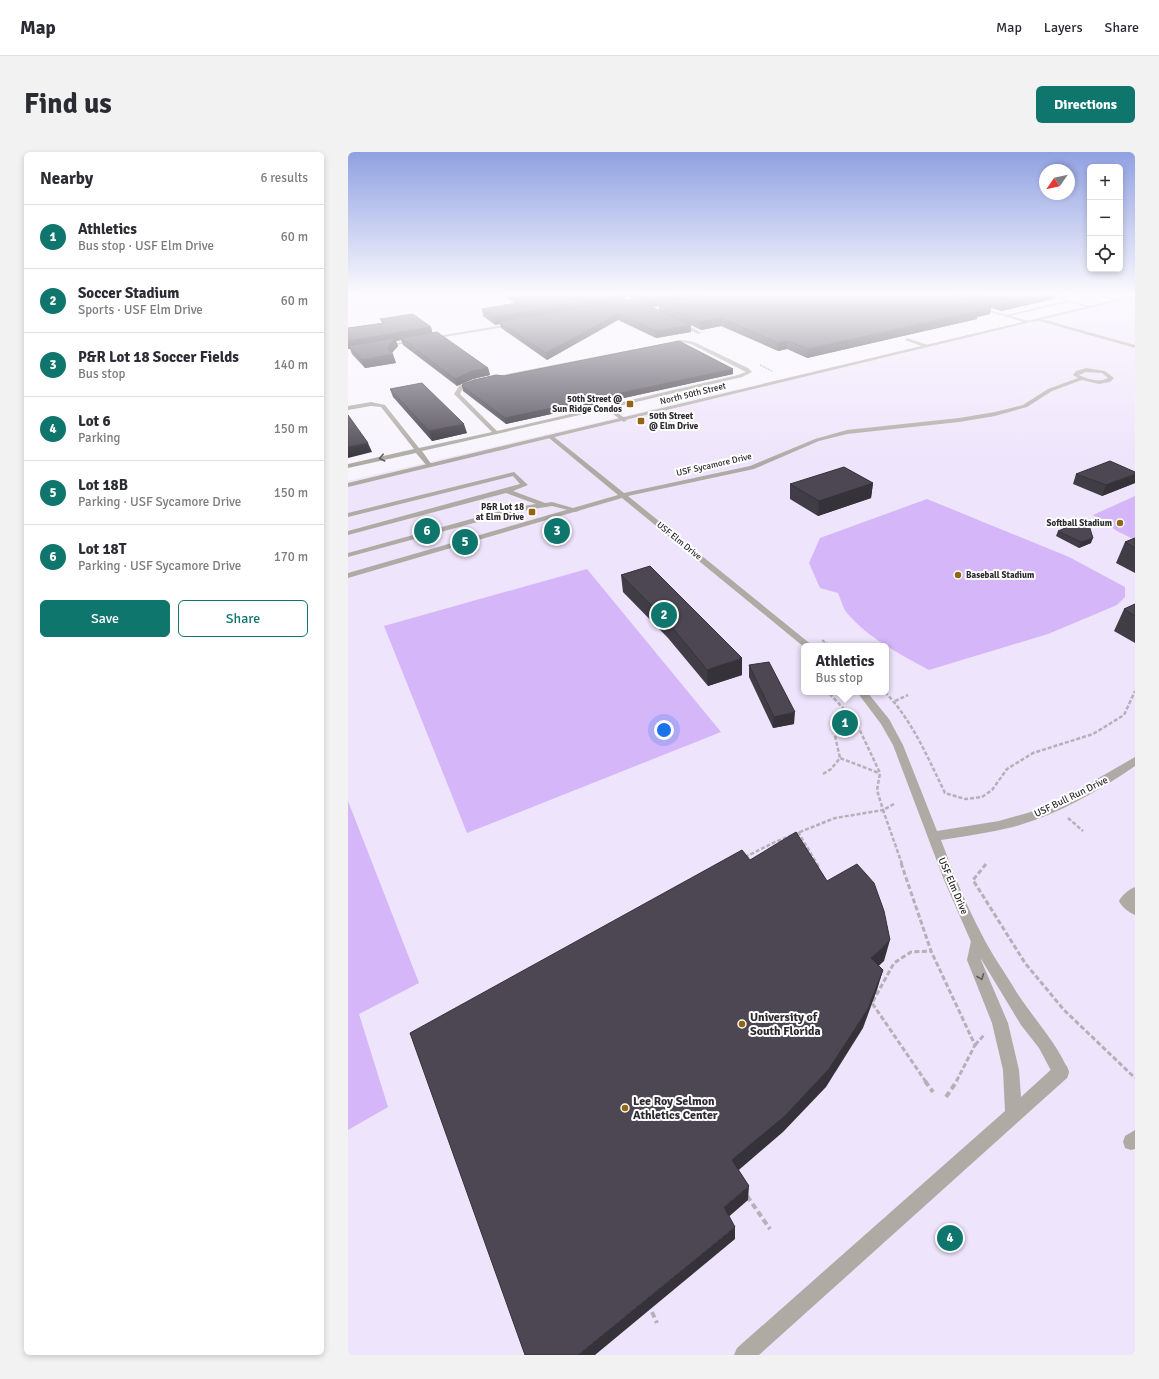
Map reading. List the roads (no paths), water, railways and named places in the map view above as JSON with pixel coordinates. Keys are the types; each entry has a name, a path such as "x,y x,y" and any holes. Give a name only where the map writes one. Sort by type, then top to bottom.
{"street":[{"path":"497,377 640,349"},
{"path":"348,466 740,376 749,372 746,369 705,349"},
{"name":"North 50th Street","path":"348,485 624,420 913,349"},
{"name":"USF Sycamore Drive","path":"348,576 624,496 741,471 817,440 848,432 959,420 1010,410 1026,406 1050,390 1082,379 1098,382 1108,381 1111,378 1103,372 1086,370 1076,373 1076,375 1082,379"},
{"path":"482,380 461,387 457,394 496,433"},
{"path":"348,408 371,404 383,406 429,465"},
{"path":"607,407 624,420"},
{"name":"USF Elm Drive","path":"551,437 804,643"},
{"path":"348,515 514,474 525,485 348,533"},
{"path":"506,491 544,505"},
{"path":"348,554 514,510 552,504 576,510"},
{"name":"USF Elm Drive","path":"864,695 885,722 898,745 950,880 977,940 1026,1020 1044,1043 1061,1072 1014,1115"},
{"name":"USF Bull Run Drive","path":"933,836 966,831 1038,814 1103,782 1135,762"},
{"path":"1135,893 1126,901 1135,909"},
{"path":"744,1355 1014,1115 1012,1070 1000,1023 974,960 977,940"}],"place":[{"name":"50th Street @ Sun Ridge Condos","path":"630,404"},
{"name":"50th Street @ Elm Drive","path":"641,421"},
{"name":"P&R Lot 18 at Elm Drive","path":"532,512"},
{"name":"Softball Stadium","path":"1120,523"},
{"name":"Lot 18T","path":"427,531"},
{"name":"P&R Lot 18 Soccer Fields","path":"557,531"},
{"name":"Lot 18B","path":"465,542"},
{"name":"Baseball Stadium","path":"958,575"},
{"name":"Soccer Stadium","path":"664,615"},
{"name":"Athletics","path":"845,723"},
{"name":"University of South Florida","path":"742,1024"},
{"name":"Lee Roy Selmon Athletics Center","path":"625,1108"},
{"name":"Lot 6","path":"950,1238"}]}
